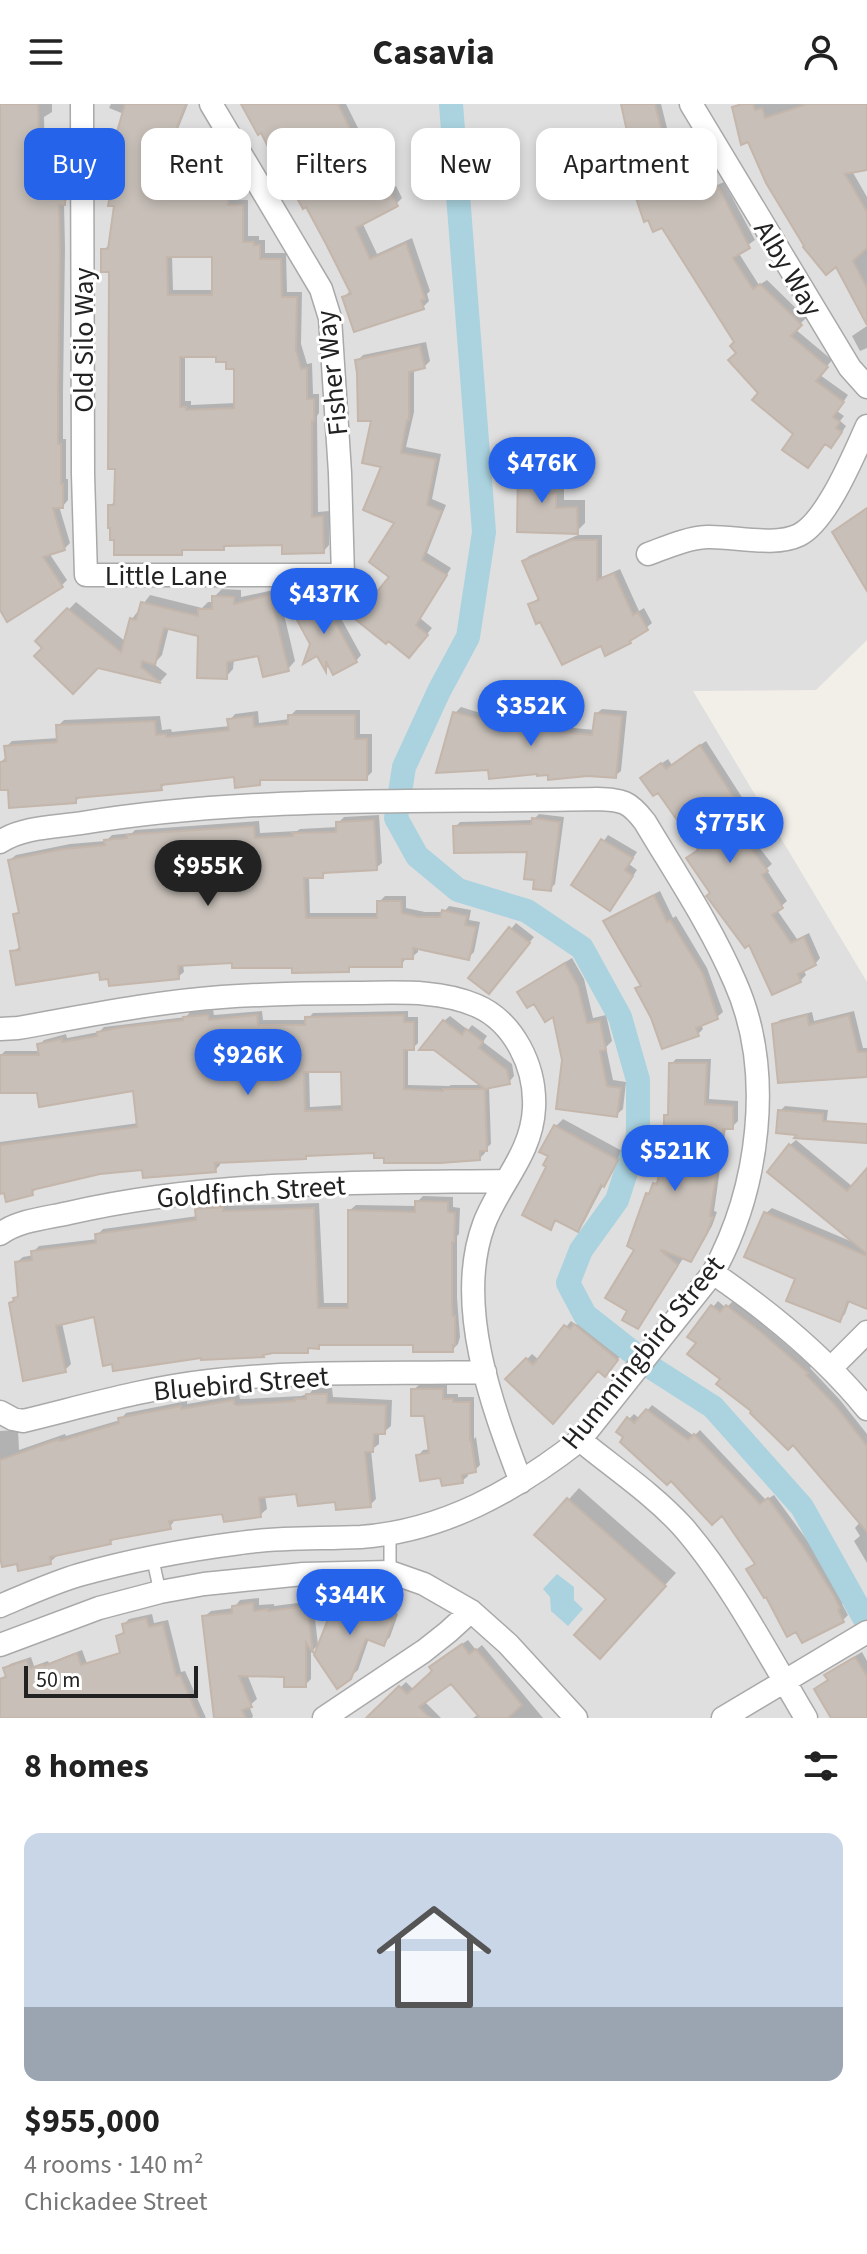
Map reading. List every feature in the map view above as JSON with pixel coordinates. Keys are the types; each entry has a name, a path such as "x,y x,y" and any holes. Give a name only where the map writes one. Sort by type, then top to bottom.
{"street":[{"name":"Old Silo Way","path":"82,104 86,575"},
{"name":"Fisher Way","path":"211,104 321,289 330,318 343,575"},
{"name":"Alby Way","path":"691,104 850,368 867,387"},
{"path":"648,554 676,543 705,537 778,540 799,535 812,525 833,497 867,426"},
{"name":"Little Lane","path":"86,575 343,575"},
{"name":"Hummingbird Street","path":"0,842 14,834 156,813 271,804 613,799 626,802 645,822 737,985 752,1042 757,1089 754,1150 739,1213 713,1273 580,1440 552,1462 495,1497 412,1530 362,1537 244,1542 152,1556 77,1576 0,1606"},
{"path":"0,1029 147,1006 290,993 419,993 474,1004 492,1014 507,1030 527,1062 534,1084 534,1111 529,1137 520,1160 484,1222 476,1250 473,1284 485,1372 500,1428 521,1482"},
{"name":"Goldfinch Street","path":"0,1234 12,1227 84,1209 209,1190 277,1184 506,1181"},
{"path":"713,1273 793,1332 831,1368 867,1409"},
{"path":"831,1368 867,1332"},
{"name":"Bluebird Street","path":"1,1413 23,1421 173,1386 237,1378 485,1372"},
{"path":"580,1440 647,1493 681,1525 725,1583 806,1718"},
{"path":"0,1645 89,1612 160,1592 254,1577 390,1572 424,1584 471,1611 508,1644 576,1718"},
{"path":"324,1718 424,1651 471,1611"},
{"path":"723,1718 865,1633"}],"lane":[{"path":"390,1533 390,1572"},
{"path":"152,1556 160,1592"}],"shaded area":[{"path":"0,104 867,104 867,640 816,690 693,691 867,982 867,1718 0,1718"}],"water":[{"path":"557,1574 574,1587 574,1600 583,1609 568,1626 551,1611 550,1597 543,1589"}],"building":[{"path":"0,104 38,104 39,128 24,128 24,200 65,200 65,205 59,205 58,444 61,444 63,508 53,508 65,550 43,557 63,587 7,622 0,610"},
{"path":"125,104 186,104 177,128 141,128 141,200 228,200 228,205 243,205 243,242 260,245 260,259 281,259 282,297 297,297 296,350 301,369 307,368 307,399 314,399 312,517 323,516 324,553 282,554 282,545 182,550 182,555 114,555 114,540 110,540 108,528 108,505 114,505 115,469 108,469 109,272 101,272 101,249 108,249 114,206 108,206 109,200 125,200 125,128 118,128","holes":["167,257 212,257 212,295 168,295","180,357 216,357 216,362 226,362 226,369 234,369 234,408 186,410 186,407 180,407"]},
{"path":"241,104 338,104 350,128 267,128 267,145 261,133 258,135"},
{"path":"621,104 655,104 661,128 626,128"},
{"path":"753,104 755,110 762,108 765,118 807,104 867,104 867,170 845,174 867,212 867,248 853,261 867,288 867,325 836,267 826,275 803,247 766,183 748,142 741,145 732,107"},
{"path":"718,186 750,248 733,258 753,289 760,284 802,325 791,336 828,367 816,381 844,402 833,417 840,422 836,428 842,432 831,448 825,444 808,468 782,450 793,434 752,400 758,393 728,360 736,353 730,346 734,342 662,228 653,232 648,220 644,222 637,200 717,200"},
{"path":"298,200 395,200 398,206 356,228 370,259 406,243 425,299 421,300 424,309 354,332 342,297 351,294 306,207 303,209"},
{"path":"420,346 425,368 409,372 409,420 401,453 436,459 427,505 442,511 422,560 447,575 416,625 428,635 409,658 355,619 389,577 369,562 394,523 363,510 381,467 362,463 371,421 358,421 355,360"},
{"path":"518,467 548,467 548,494 556,494 556,508 577,507 578,534 517,532"},
{"path":"867,508 867,591 832,532"},
{"path":"571,540 597,540 597,580 614,573 633,615 638,612 648,630 605,656 601,646 562,665 540,622 536,624 528,604 539,600 522,561"},
{"path":"325,593 325,608 357,662 333,675 326,661 326,672 317,656 303,664 310,644 292,611"},
{"path":"270,595 289,671 263,677 258,656 227,662 227,679 197,678 198,636 164,628 155,665 142,661 141,667 161,683 98,668 73,694 34,656 42,648 35,641 67,608 121,652 130,618 136,620 141,602 198,616 198,609 212,609 212,596 234,597 234,604"},
{"path":"453,712 480,719 511,717 511,723 557,719 558,732 592,735 595,713 622,716 616,778 588,776 548,780 548,775 537,774 489,779 488,770 436,773"},
{"path":"288,715 355,715 355,739 367,739 367,780 260,780 260,785 235,788 234,777 161,785 162,790 76,798 76,803 9,808 8,790 0,790 0,762 6,761 4,746 57,742 56,725 155,721 156,735 166,734 166,737 229,730 227,719 253,716 254,727 288,724"},
{"path":"700,745 755,831 743,838 768,871 762,875 783,908 772,915 791,943 804,937 816,965 798,974 801,982 772,995 749,945 745,948 706,896 710,893 686,858 698,850 658,793 653,796 640,778 661,763 666,769"},
{"path":"532,818 560,822 551,891 533,889 534,880 524,879 527,852 454,853 453,826 531,824"},
{"path":"374,820 377,870 323,873 323,878 304,878 306,918 377,918 377,901 401,901 402,913 418,917 440,917 442,910 467,916 465,925 476,927 469,960 413,948 413,959 402,959 402,967 349,967 349,972 292,973 292,968 232,968 232,963 178,966 179,979 109,986 108,979 100,980 99,972 16,985 10,951 20,950 13,914 19,913 8,860 63,849 105,845 104,840 127,838 127,835 254,826 255,838 293,836 292,833 336,832 336,822"},
{"path":"601,839 633,858 625,870 633,876 610,911 571,885"},
{"path":"654,895 667,922 670,920 703,974 718,1019 696,1028 699,1036 662,1049 651,1018 635,988 641,986 603,921"},
{"path":"509,927 530,943 489,994 468,978"},
{"path":"565,963 578,986 587,1023 600,1021 606,1050 600,1051 607,1086 621,1088 617,1117 556,1109 562,1060 553,1017 545,1022 534,1004 527,1008 517,992"},
{"path":"208,1015 209,1020 257,1015 258,1025 305,1025 305,1017 404,1015 404,1022 414,1022 414,1050 404,1050 404,1089 485,1089 487,1151 480,1151 480,1160 440,1163 384,1163 384,1158 374,1158 374,1153 215,1163 216,1172 143,1178 142,1170 100,1174 32,1190 33,1195 6,1202 4,1193 0,1194 0,1145 137,1127 133,1091 39,1107 37,1093 0,1093 0,1055 39,1055 37,1044 97,1036 97,1032 183,1020 183,1017","holes":["304,1072 341,1072 342,1110 305,1111"]},
{"path":"807,1015 809,1025 849,1015 858,1052 867,1052 867,1077 778,1083 772,1024"},
{"path":"443,1020 462,1035 466,1029 483,1042 479,1048 507,1070 510,1084 485,1089 434,1050 419,1050"},
{"path":"669,1063 707,1063 705,1104 733,1106 733,1129 723,1129 710,1216 713,1217 707,1233 691,1262 661,1251 678,1265 638,1329 622,1320 627,1311 605,1298 634,1250 627,1246 646,1193 649,1194 653,1183 657,1184 664,1145 664,1115 668,1115"},
{"path":"778,1110 823,1114 823,1121 867,1124 867,1143 794,1138 796,1135 776,1133"},
{"path":"554,1125 618,1160 604,1187 601,1185 578,1232 555,1220 551,1230 522,1215 546,1167 543,1165 548,1156 539,1152"},
{"path":"789,1144 847,1191 867,1168 867,1254 767,1172"},
{"path":"415,1201 448,1202 448,1212 455,1213 452,1242 453,1352 413,1352 413,1345 319,1345 319,1349 308,1348 308,1353 201,1358 113,1371 112,1364 103,1366 94,1317 56,1326 66,1372 23,1381 9,1303 18,1297 15,1262 32,1260 31,1251 96,1243 95,1234 196,1220 195,1209 314,1208 318,1308 348,1308 348,1210 415,1212"},
{"path":"764,1212 867,1256 867,1309 848,1301 840,1322 786,1301 795,1279 744,1257"},
{"path":"711,1305 720,1312 726,1305 808,1373 806,1375 835,1405 867,1446 867,1532 793,1445 788,1450 751,1411 716,1384 720,1379 687,1354 696,1343 687,1337"},
{"path":"574,1324 618,1360 605,1377 598,1371 553,1424 505,1379 526,1358 533,1365 564,1325 570,1329"},
{"path":"411,1389 443,1389 443,1399 470,1402 470,1441 476,1472 462,1475 463,1483 442,1486 440,1478 420,1481 416,1455 429,1453 424,1416 411,1416"},
{"path":"306,1394 327,1394 327,1403 386,1405 385,1434 374,1434 373,1452 365,1452 371,1507 336,1510 335,1502 298,1506 296,1494 259,1498 261,1517 224,1522 222,1514 169,1521 171,1529 110,1540 111,1544 50,1557 51,1564 18,1571 17,1564 2,1567 0,1460 59,1439 119,1423 118,1418 234,1400 237,1405 295,1401 306,1399"},
{"path":"646,1409 688,1440 694,1434 760,1504 768,1498 833,1594 844,1622 802,1643 796,1632 787,1637 766,1597 746,1569 755,1564 722,1516 712,1525 671,1481 667,1485 620,1442 623,1437 616,1432 627,1417 634,1423"},
{"path":"567,1498 666,1586 600,1659 574,1635 606,1599 534,1535"},
{"path":"352,1593 379,1604 376,1614 393,1621 384,1646 366,1639 351,1679 337,1689 314,1655 336,1599 344,1602 345,1599 349,1600"},
{"path":"253,1603 254,1611 307,1606 313,1653 306,1643 306,1687 284,1687 284,1677 239,1676 252,1707 242,1710 246,1718 214,1718 202,1616 232,1613 232,1606"},
{"path":"146,1618 149,1627 163,1624 176,1676 180,1675 199,1718 0,1718 0,1679 6,1677 3,1668 27,1660 30,1669 77,1653 81,1665 120,1653 116,1636 124,1633 122,1624"},
{"path":"462,1644 469,1654 476,1649 522,1705 508,1718 480,1718 451,1684 419,1707 430,1718 366,1718 399,1686 407,1694 432,1671 429,1667"},
{"path":"855,1657 867,1676 867,1718 831,1718 814,1689 828,1680 824,1675"}],"waterway":[{"path":"451,104 484,532 468,637 404,767 396,818 417,856 458,890 527,911 582,948 620,1017 638,1080 638,1135 617,1200 581,1250 568,1283 585,1315 655,1370 713,1407 802,1507 867,1623"}]}
